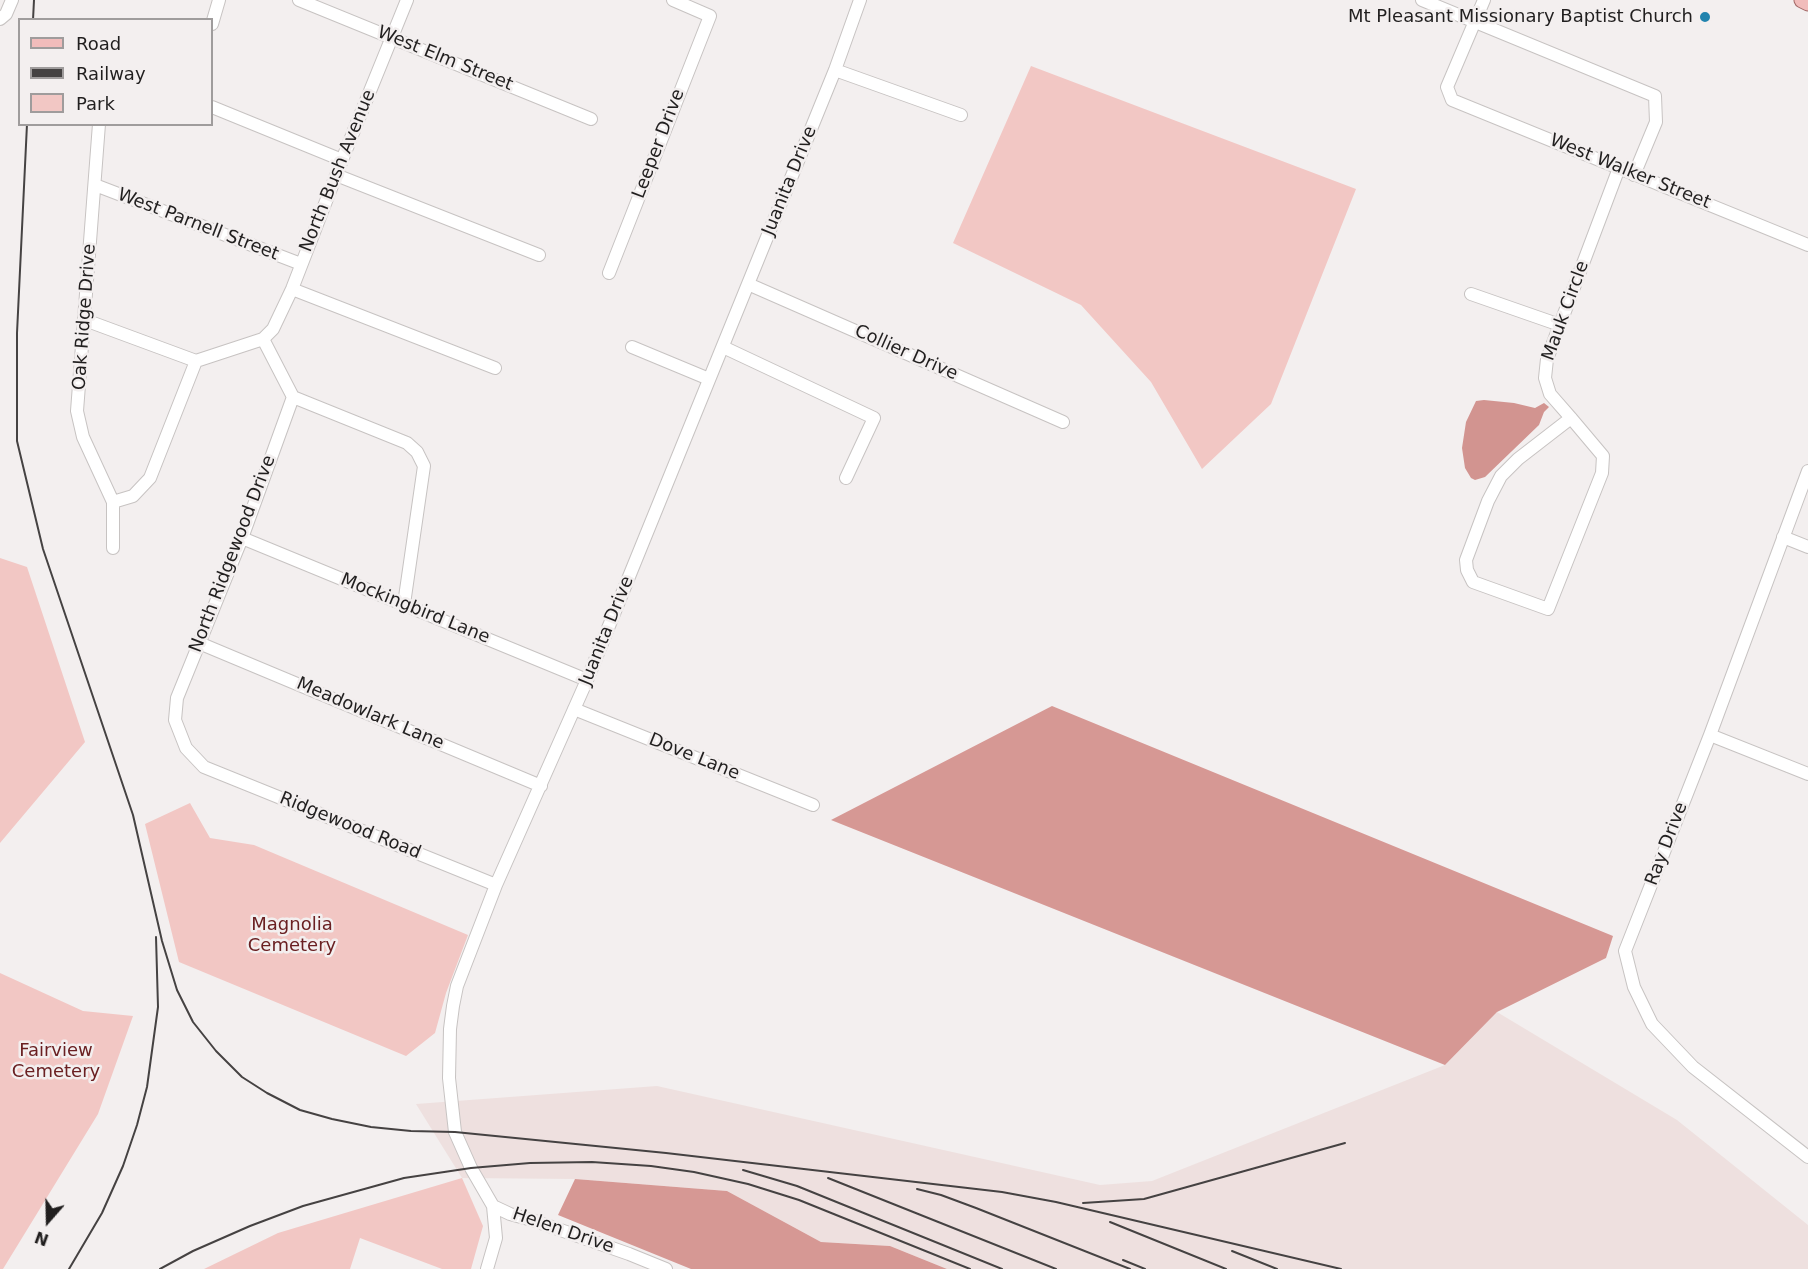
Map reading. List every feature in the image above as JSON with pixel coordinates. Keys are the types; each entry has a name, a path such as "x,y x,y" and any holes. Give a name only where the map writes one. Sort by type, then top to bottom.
{"main road":[{"path":"1802,0 1808,3"}],"street":[{"path":"0,19 6,14 12,0"},
{"path":"213,21 219,0"},
{"name":"West Elm Street","path":"299,0 591,119"},
{"name":"North Bush Avenue","path":"263,339 273,329 292,289 407,0"},
{"name":"Leeper Drive","path":"609,273 710,16 673,0"},
{"name":"Juanita Drive","path":"487,1269 496,1238 492,1206 455,1132 449,1078 450,1029 457,986 496,885 587,680 835,70 860,0"},
{"path":"1422,0 1655,96 1656,122 1634,175"},
{"path":"1474,22 1484,0"},
{"name":"West Walker Street","path":"1474,22 1447,87 1452,100 1808,245"},
{"path":"835,70 961,115"},
{"path":"213,107 342,160"},
{"name":"Oak Ridge Drive","path":"99,126 77,411 83,437 113,502 113,548"},
{"name":"Mauk Circle","path":"1571,418 1518,459 1502,476 1488,501 1466,560 1467,570 1473,582 1548,609 1602,473 1603,456 1551,394 1545,378 1547,359 1619,168"},
{"path":"336,175 539,255"},
{"name":"West Parnell Street","path":"95,185 301,264"},
{"name":"Collier Drive","path":"748,284 1063,422"},
{"path":"292,289 495,368"},
{"path":"1472,294 1560,325"},
{"path":"85,320 196,360 263,339 292,397 407,443 417,452 424,466 404,604"},
{"path":"632,347 709,380"},
{"path":"723,347 874,418 846,478"},
{"path":"113,502 133,496 150,478 196,360"},
{"name":"North Ridgewood Drive","path":"204,767 186,748 175,720 177,698 242,538 292,397"},
{"name":"Ray Drive","path":"1808,471 1710,735 1625,951 1634,987 1652,1024 1693,1066 1808,1157"},
{"path":"1783,537 1808,547"},
{"name":"Mockingbird Lane","path":"242,538 587,680"},
{"name":"Meadowlark Lane","path":"199,643 541,786"},
{"name":"Dove Lane","path":"574,709 813,805"},
{"path":"1710,735 1808,774"},
{"name":"Ridgewood Road","path":"204,767 496,885"},
{"name":"Helen Drive","path":"492,1206 666,1269"}],"shaded area":[{"path":"1484,400 1535,408 1544,403 1549,407 1544,412 1539,425 1485,477 1475,480 1465,468 1462,448 1466,422 1476,401"},
{"path":"1052,706 1613,936 1606,958 1497,1012 1445,1065 831,820"},
{"path":"1497,1012 1677,1120 1808,1225 1808,1269 947,1269 890,1246 821,1242 727,1191 575,1179 462,1178 416,1104 657,1086 1100,1185 1152,1181 1445,1065"},
{"path":"575,1179 727,1191 821,1242 890,1246 947,1269 691,1269 558,1215"}],"green space":[{"path":"1031,66 1356,189 1271,404 1202,469 1151,382 1081,305 953,243"},
{"path":"0,558 27,567 85,742 0,843"},
{"name":"Magnolia Cemetery","path":"190,803 210,838 254,845 468,935 446,993 435,1033 406,1056 179,962 145,824"},
{"name":"Fairview Cemetery","path":"0,973 83,1011 133,1016 98,1114 3,1269 0,1269"},
{"path":"462,1178 483,1226 471,1269 442,1269 360,1238 350,1269 204,1269 278,1233"}],"railway":[{"path":"33,18 34,0"},
{"path":"27,126 17,333 17,441 43,549 133,815 162,941 177,990 193,1022 216,1051 242,1077 300,1110 371,1127 455,1132 666,1153 1002,1192 1056,1202 1341,1269"},
{"path":"69,1269 102,1213 123,1166 147,1087 158,1007 156,937"},
{"path":"1083,1203 1144,1199 1345,1143"},
{"path":"160,1269 193,1251 303,1206 404,1178 471,1168 530,1163 592,1162 694,1172 748,1184 799,1200 970,1269"},
{"path":"743,1170 797,1186 1002,1269"},
{"path":"828,1178 1056,1269"},
{"path":"917,1189 976,1208 1130,1269"},
{"path":"1110,1222 1226,1269"},
{"path":"1232,1251 1277,1269"},
{"path":"1123,1260 1145,1269"}],"place":[{"name":"Mt Pleasant Missionary Baptist Church","path":"1705,17"}]}
